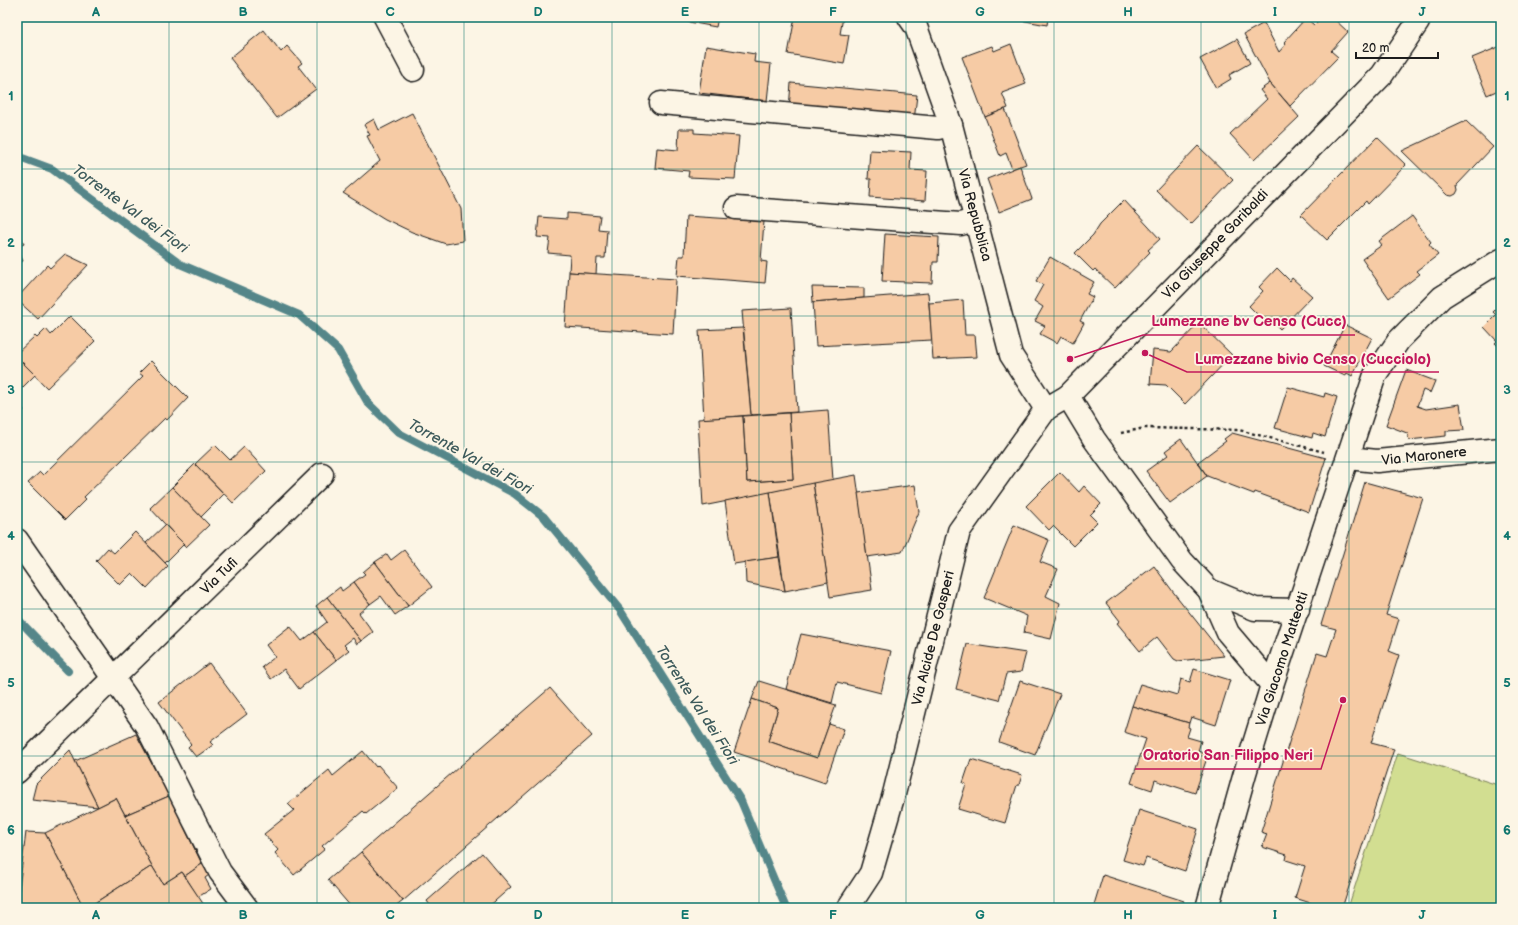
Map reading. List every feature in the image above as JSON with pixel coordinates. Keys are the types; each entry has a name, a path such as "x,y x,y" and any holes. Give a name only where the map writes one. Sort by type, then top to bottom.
{"street":[{"path":"385,17 413,70"},
{"name":"Via Repubblica","path":"909,17 916,27 951,125 1011,355 1046,409"},
{"name":"Via Giuseppe Garibaldi","path":"1068,396 1382,75 1418,22 1419,17"},
{"path":"661,103 938,128 951,125"},
{"path":"736,208 961,224 976,219"},
{"name":"Via Giacomo Matteotti","path":"1207,908 1245,773 1272,685 1375,375 1399,340 1442,297 1501,260"},
{"path":"1068,396 1094,439 1182,561 1209,590 1228,633 1272,685"},
{"name":"Via Alcide De Gasperi","path":"848,908 871,873 894,794 959,531 1046,409 1068,396"},
{"name":"Via Maronere","path":"1348,458 1377,462 1501,449"},
{"name":"Via Tufi","path":"17,772 115,678 322,474"},
{"path":"17,540 115,678 147,726 220,872 246,908"},
{"path":"1209,590 1255,609 1298,610"}],"path":[{"path":"1094,439 1145,428 1239,430 1348,458"}],"green space":[{"path":"1398,753 1501,786 1501,908 1348,908"}],"building":[{"path":"690,17 718,17 716,27 689,22"},
{"path":"795,17 843,17 840,34 849,35 844,64 788,54"},
{"path":"1004,17 1053,17 1048,18 1047,25"},
{"path":"1322,17 1332,17 1348,32 1331,51 1338,57 1290,106 1270,83 1244,34 1264,23 1279,52 1286,44 1284,42 1306,18 1314,25"},
{"path":"264,30 281,52 287,46 302,63 298,66 316,89 277,118 230,58"},
{"path":"1237,39 1250,63 1229,75 1231,79 1216,88 1200,59"},
{"path":"1011,44 1026,84 1002,93 1008,108 985,117 962,57 992,46 994,51"},
{"path":"706,46 755,54 754,62 771,64 767,101 699,93"},
{"path":"1501,46 1501,89 1487,95 1472,58"},
{"path":"791,83 917,95 914,121 789,109"},
{"path":"1270,83 1299,117 1254,160 1230,134 1267,99 1260,90"},
{"path":"1005,109 1026,164 1012,169 1006,153 1000,156 985,117"},
{"path":"412,113 461,209 463,241 446,244 412,232 385,219 343,193 380,161 367,136 370,135 364,125 374,119 379,130"},
{"path":"1466,121 1493,147 1457,185 1458,190 1456,194 1452,196 1447,195 1402,151"},
{"path":"679,129 694,129 694,133 739,136 735,179 688,177 689,171 655,168 657,148 678,150"},
{"path":"1377,137 1406,165 1368,204 1366,201 1327,240 1301,215"},
{"path":"1198,146 1233,180 1191,224 1156,190"},
{"path":"870,150 911,152 910,170 927,171 925,201 870,197 871,179 868,179"},
{"path":"1020,166 1032,199 999,212 987,179"},
{"path":"1124,200 1160,239 1148,250 1150,252 1115,288 1095,269 1093,271 1075,253 1093,235 1100,224"},
{"path":"567,213 600,216 598,229 607,230 605,258 597,258 596,274 569,272 570,255 548,253 550,238 537,237 539,217 567,219"},
{"path":"686,216 764,221 761,261 767,262 765,283 677,276 679,256 684,256"},
{"path":"1412,216 1431,242 1429,244 1438,255 1417,271 1420,274 1389,298 1362,259 1382,245 1379,241"},
{"path":"17,227 24,244 17,247"},
{"path":"885,234 939,237 938,262 933,262 932,283 882,281"},
{"path":"17,248 23,261 17,264"},
{"path":"65,254 88,265 38,319 17,300 17,298 47,265 50,268"},
{"path":"1050,257 1094,282 1087,294 1093,297 1080,321 1084,323 1073,343 1061,336 1057,343 1040,334 1045,326 1035,321 1043,307 1034,301 1043,285 1036,281"},
{"path":"1277,268 1290,281 1292,278 1312,296 1280,329 1269,318 1265,322 1249,306 1263,291 1259,287"},
{"path":"569,272 676,279 673,334 565,327"},
{"path":"812,287 864,288 864,298 813,302"},
{"path":"928,293 932,340 816,346 813,302"},
{"path":"963,300 965,335 975,335 977,357 933,359 929,303"},
{"path":"1501,304 1501,349 1495,343 1497,341 1484,327 1496,315 1493,312"},
{"path":"791,308 797,412 751,415 742,311"},
{"path":"70,316 95,341 47,388 17,357 17,353 35,336 37,338 46,329 51,335"},
{"path":"1199,323 1232,355 1185,404 1166,385 1150,384 1153,350 1171,352"},
{"path":"1345,325 1372,338 1352,376 1347,373 1345,376 1324,366"},
{"path":"743,328 751,415 704,419 699,330"},
{"path":"17,357 35,375 17,393"},
{"path":"151,361 188,398 167,420 165,418 84,497 86,499 65,520 28,483 40,472 43,475 143,376 139,373"},
{"path":"1406,370 1435,381 1430,393 1423,390 1417,406 1426,409 1460,404 1464,430 1446,431 1446,436 1409,440 1407,433 1386,425"},
{"path":"1288,387 1324,397 1325,393 1337,397 1325,437 1313,433 1312,438 1275,428"},
{"path":"17,403 24,410 17,417"},
{"path":"828,410 833,480 703,506 698,419 743,416 747,482 793,479 789,413"},
{"path":"789,413 793,479 747,482 743,416"},
{"path":"1232,433 1326,458 1309,512 1255,492 1254,494 1207,476 1198,462 1226,441 1224,439"},
{"path":"1181,439 1207,476 1170,503 1146,471 1168,455 1165,451"},
{"path":"215,445 230,460 244,447 266,471 233,503 195,464"},
{"path":"195,464 224,494 201,517 172,487"},
{"path":"1060,472 1079,492 1084,486 1101,504 1090,515 1097,522 1073,546 1053,526 1049,530 1026,506"},
{"path":"856,475 872,590 830,597 813,483"},
{"path":"1365,482 1423,498 1386,615 1399,619 1389,651 1399,655 1371,743 1394,749 1342,908 1326,908 1295,898 1305,866 1286,860 1287,855 1262,847 1267,834 1261,832 1317,653 1327,656 1336,629 1321,625"},
{"path":"813,483 828,582 785,591 770,492"},
{"path":"915,485 919,512 902,552 867,557 858,493"},
{"path":"172,487 209,525 186,547 150,508"},
{"path":"770,492 779,557 734,564 725,501"},
{"path":"165,525 184,544 165,563 146,543"},
{"path":"1014,525 1049,540 1040,562 1058,569 1046,596 1060,603 1051,639 1024,633 1027,616 984,598"},
{"path":"135,532 168,566 147,588 132,573 120,585 96,561 108,548 114,553"},
{"path":"404,550 432,587 408,606 375,562 387,554 391,560"},
{"path":"779,557 785,591 746,583 745,562"},
{"path":"375,562 408,606 395,615 381,596 370,604 354,582 365,574 363,572"},
{"path":"1154,566 1224,656 1178,661 1174,659 1157,637 1140,651 1117,623 1120,621 1106,603"},
{"path":"354,582 370,604 359,613 373,632 361,641 327,597 340,587 342,591"},
{"path":"327,597 361,641 357,644 353,638 344,645 349,650 336,660 314,632 327,622 316,606"},
{"path":"290,626 302,641 314,632 336,660 299,689 284,669 271,679 262,667 275,657 266,645"},
{"path":"801,634 891,651 881,693 837,682 832,703 786,689"},
{"path":"967,644 1026,653 1021,672 1006,674 999,700 956,689"},
{"path":"209,663 247,714 210,742 213,745 196,757 188,747 191,744 159,702"},
{"path":"1194,669 1230,680 1216,725 1191,717 1189,723 1132,706 1140,684 1177,695 1181,679 1190,682"},
{"path":"759,681 836,705 817,758 768,741 778,708 752,699"},
{"path":"1020,681 1060,694 1035,755 999,742"},
{"path":"550,688 592,736 403,901 361,852"},
{"path":"752,699 778,708 768,741 817,758 829,724 844,729 825,783 734,752"},
{"path":"1132,706 1189,723 1188,727 1190,728 1187,737 1201,741 1198,751 1208,755 1195,793 1155,780 1152,790 1131,783 1146,739 1124,732"},
{"path":"136,734 169,796 125,815 116,798 98,807 75,761"},
{"path":"70,750 98,807 32,800 36,784"},
{"path":"363,751 376,767 378,765 398,788 366,814 363,811 322,846 325,849 294,875 275,853 278,850 264,834 294,810 288,804 329,770 333,776"},
{"path":"971,759 1022,775 1019,785 1017,785 1005,823 958,809 966,784 963,783"},
{"path":"169,796 202,864 185,876 182,872 163,884 125,815"},
{"path":"116,798 152,866 90,906 91,908 84,908 45,833"},
{"path":"1139,810 1198,829 1185,871 1146,858 1143,866 1123,860"},
{"path":"26,832 45,833 84,908 17,905"},
{"path":"361,852 403,901 394,908 352,908 328,880"},
{"path":"482,853 511,887 487,908 432,908 427,901"},
{"path":"202,864 209,875 205,878 211,889 198,897 185,876"},
{"path":"152,866 163,884 182,872 204,905 199,908 91,908 90,906"},
{"path":"1103,875 1184,901 1181,908 1093,908"},
{"path":"17,905 56,908 17,908"}],"waterway":[{"name":"Torrente Val dei Fiori","path":"17,156 52,169 180,264 299,315 338,350 368,403 399,433 515,494 544,517 620,610 741,801 786,908"},
{"path":"17,618 68,671"}],"place":[{"name":"Lumezzane bivio Censo (Cucciolo)","path":"1145,353"},
{"name":"Lumezzane bv Censo (Cucc)","path":"1070,359"},
{"name":"Oratorio San Filippo Neri","path":"1343,700"}]}
